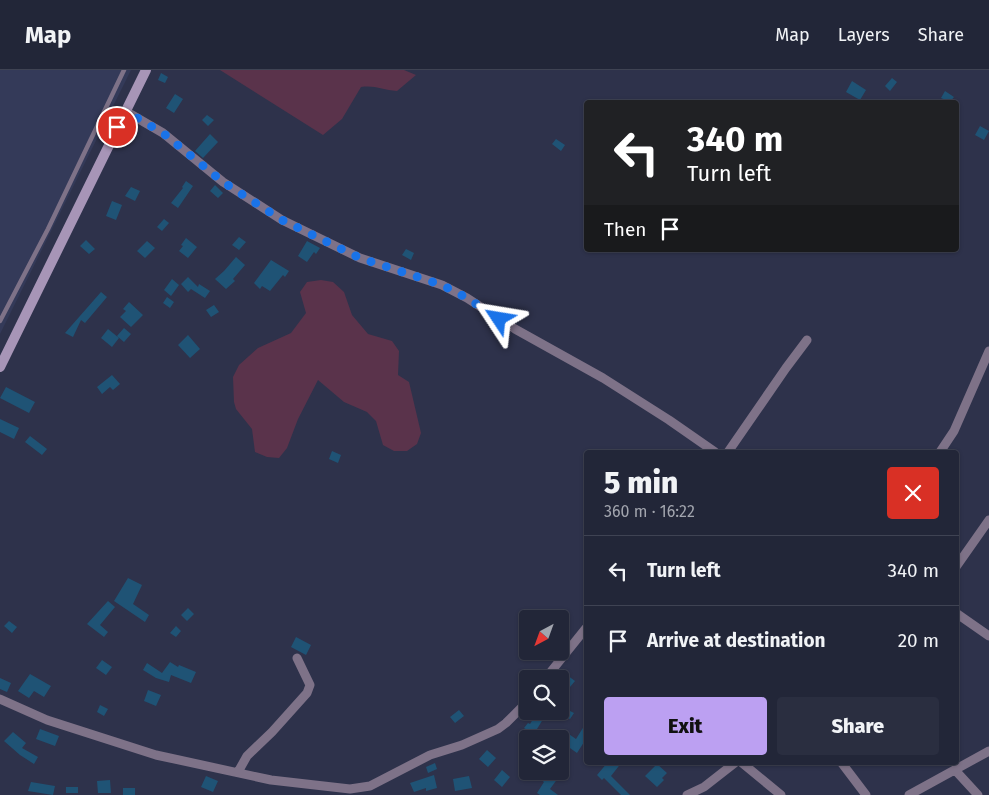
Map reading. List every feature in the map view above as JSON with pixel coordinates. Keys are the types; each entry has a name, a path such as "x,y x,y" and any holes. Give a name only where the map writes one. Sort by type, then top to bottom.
{"street":[{"path":"0,367 146,70"},
{"path":"125,111 163,133 223,182 282,220 360,258 442,285 467,298 515,329 553,349 611,384 669,420 712,450"},
{"path":"729,450 780,375 807,340"},
{"path":"941,450 954,431 989,351"},
{"path":"959,563 989,520"},
{"path":"959,615 989,636"},
{"path":"552,670 584,630"},
{"path":"238,772 247,756 272,732 307,693 310,686 297,658"},
{"path":"0,699 47,720 156,755 271,780 350,789 364,788 430,755 462,745 498,729 519,710"},
{"path":"909,795 928,783 989,752"},
{"path":"687,795 704,787 732,765"},
{"path":"744,765 780,795"},
{"path":"842,765 866,795"},
{"path":"955,770 978,795"}],"lane":[{"path":"0,321 48,229 124,70"}],"shaded area":[{"path":"0,70 131,70 0,334"},
{"path":"220,70 404,70 416,75 397,91 361,87 342,119 323,135"},
{"path":"321,280 333,282 344,292 352,315 368,334 392,341 399,351 398,375 409,382 421,433 417,444 407,451 394,451 383,445 376,421 367,412 344,402 318,380 298,419 287,448 279,458 267,457 255,452 252,429 236,409 233,377 239,365 258,348 291,333 306,313 300,292 307,282"}],"building":[{"path":"161,73 168,77 165,83 158,80"},
{"path":"892,78 897,82 890,91 885,86"},
{"path":"852,81 866,90 860,100 846,92"},
{"path":"945,91 954,97 952,100 941,98"},
{"path":"175,94 183,99 174,113 166,108"},
{"path":"207,115 214,120 208,126 202,120"},
{"path":"980,126 989,131 984,140 975,135"},
{"path":"210,134 218,142 203,158 195,151"},
{"path":"556,139 565,145 561,151 552,144"},
{"path":"186,181 193,186 178,208 171,203"},
{"path":"215,185 223,193 218,198 210,191"},
{"path":"131,187 140,191 135,201 125,196"},
{"path":"112,201 122,205 116,220 106,216"},
{"path":"164,219 169,223 162,231 157,227"},
{"path":"239,237 246,242 239,250 232,245"},
{"path":"186,238 197,247 188,258 179,251"},
{"path":"86,240 95,249 89,254 80,246"},
{"path":"147,241 155,248 145,258 137,251"},
{"path":"307,241 320,248 316,254 314,252 307,262 298,256"},
{"path":"406,249 414,253 411,260 402,255"},
{"path":"236,257 245,265 233,279 235,281 226,289 215,279"},
{"path":"271,260 289,271 285,277 283,275 270,291 262,286 260,289 254,283"},
{"path":"188,277 198,287 199,284 210,291 205,298 191,289 188,292 181,284"},
{"path":"172,279 179,285 171,296 164,290"},
{"path":"101,292 107,297 85,323 81,320 73,337 65,333"},
{"path":"167,297 174,302 170,308 163,303"},
{"path":"129,302 143,315 131,327 120,317 126,311 123,309"},
{"path":"214,305 219,312 211,317 206,310"},
{"path":"124,328 131,334 124,342 117,336"},
{"path":"108,329 119,338 112,347 101,338"},
{"path":"188,335 200,349 190,358 178,345"},
{"path":"112,375 120,384 113,390 110,387 102,394 97,387"},
{"path":"6,387 35,402 29,413 0,398"},
{"path":"0,419 19,428 14,439 0,432"},
{"path":"30,436 47,449 42,455 25,442"},
{"path":"332,451 341,455 338,463 329,459"},
{"path":"128,578 142,585 133,604 149,615 145,622 114,601"},
{"path":"108,601 115,607 100,625 108,632 104,637 87,624"},
{"path":"188,608 194,614 187,621 181,615"},
{"path":"9,621 17,627 12,633 4,626"},
{"path":"176,626 181,631 176,637 170,633"},
{"path":"296,637 311,645 306,655 291,647"},
{"path":"102,660 112,667 106,675 96,668"},
{"path":"170,662 178,667 179,665 196,672 191,683 171,675 169,682 156,678 143,670 147,663 162,673"},
{"path":"30,674 51,686 44,697 34,691 29,698 18,691"},
{"path":"569,676 575,681 569,686"},
{"path":"0,678 11,683 7,692 0,689"},
{"path":"148,690 161,695 156,706 144,701"},
{"path":"100,705 108,709 104,716 97,712"},
{"path":"459,710 464,716 455,723 450,717"},
{"path":"569,710 574,713 569,718"},
{"path":"532,720 542,720 537,729 539,730 527,730 524,728 528,723 530,724"},
{"path":"584,726 584,742 577,753 569,747 569,734 576,739"},
{"path":"40,729 59,736 55,746 36,739"},
{"path":"13,732 26,743 22,748 38,757 34,764 4,741"},
{"path":"487,750 496,758 488,767 479,759"},
{"path":"435,763 437,769 428,773 426,767"},
{"path":"605,765 620,765 611,776 630,795 621,795 604,778 602,780 597,775"},
{"path":"656,765 667,773 662,778 664,780 657,787 645,776"},
{"path":"502,770 510,777 502,787 494,780"},
{"path":"434,775 437,788 426,791 426,788 414,792 410,783"},
{"path":"206,776 218,781 213,792 201,787"},
{"path":"469,776 472,788 455,791 453,779"},
{"path":"110,780 111,793 98,793 97,781"},
{"path":"541,780 557,780 550,789 558,795 540,795 537,793 544,782"},
{"path":"31,782 55,786 53,795 28,791"},
{"path":"66,787 78,787 78,793 66,793"},
{"path":"123,788 135,788 135,795 123,795"}],"route":[{"path":"117,127 125,111 145,121 185,150 223,182 282,220 360,258 442,285 467,298 499,319"}]}
